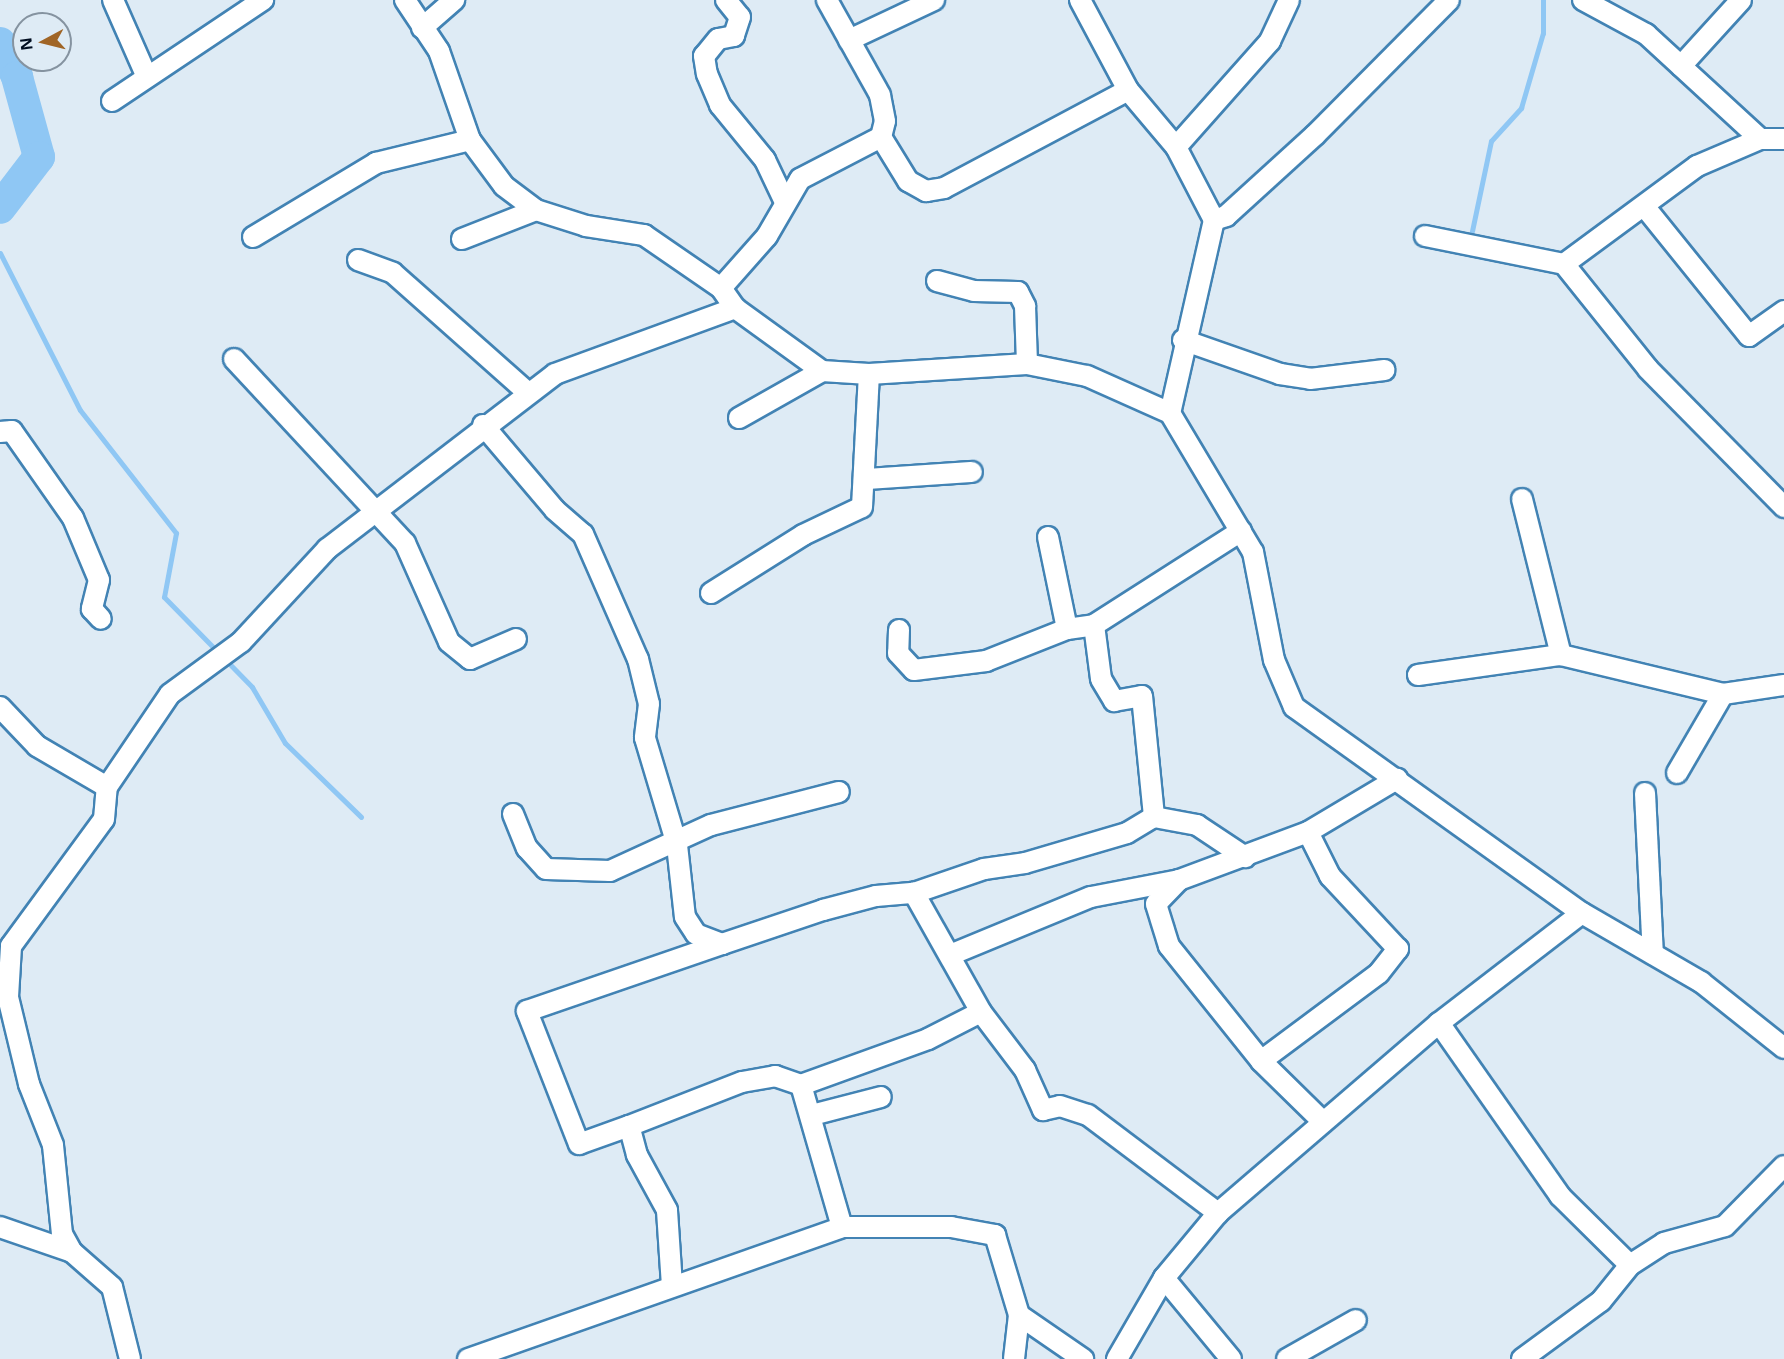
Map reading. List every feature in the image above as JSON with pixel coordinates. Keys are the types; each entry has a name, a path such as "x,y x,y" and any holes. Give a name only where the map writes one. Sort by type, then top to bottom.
{"street":[{"path":"113,0 147,77"},
{"path":"112,101 263,0"},
{"path":"405,0 439,51 470,140 504,186 536,210 586,226 644,235 721,288 735,308 822,371 869,374 1027,364 1087,376 1170,413 1253,552 1274,660 1294,706 1582,913 1701,982 1784,1048"},
{"path":"422,28 454,0"},
{"path":"726,0 740,17 734,36 718,39 704,56 706,74 720,105 765,160 783,200"},
{"path":"721,288 767,236 783,200 800,179 881,136 885,122 880,95 827,0"},
{"path":"849,40 934,0"},
{"path":"1080,0 1128,90 1176,147 1214,220 1211,250 1183,340 1170,413"},
{"path":"1176,147 1270,41 1289,0"},
{"path":"1214,220 1226,216 1307,142 1449,0"},
{"path":"1583,0 1646,34 1760,139"},
{"path":"1681,66 1741,0"},
{"path":"881,136 908,181 926,192 944,188 1128,90"},
{"path":"1564,264 1644,207 1696,166 1760,139 1784,139"},
{"path":"253,237 376,163 470,140"},
{"path":"1644,207 1749,336 1784,311"},
{"path":"462,239 536,210"},
{"path":"1425,236 1564,264 1647,369 1784,507"},
{"path":"358,260 393,273 528,393"},
{"path":"937,281 974,291 1018,292 1025,306 1027,364"},
{"path":"130,1359 112,1287 72,1252 62,1234 53,1145 29,1084 8,998 5,951 11,946 104,819 107,787 170,694 242,642 327,549 483,425 555,374 615,349 735,308"},
{"path":"1183,340 1280,374 1310,379 1384,370"},
{"path":"234,359 299,433 379,509 405,543 449,642 470,659 516,639"},
{"path":"739,418 822,371"},
{"path":"711,593 803,535 853,515 862,507 866,479 869,374"},
{"path":"483,425 555,510 583,534 638,659 649,704 645,738 677,844 685,917 696,934 722,944"},
{"path":"0,432 12,431 73,518 99,579 92,609 101,619"},
{"path":"866,479 972,472"},
{"path":"1522,499 1561,655"},
{"path":"899,630 898,653 914,670 986,662 1067,629 1094,625 1241,531"},
{"path":"1047,537 1067,629"},
{"path":"1094,625 1101,679 1114,701 1142,696 1154,817"},
{"path":"1419,675 1561,655 1723,694 1784,685"},
{"path":"1677,773 1723,694"},
{"path":"0,707 37,746 107,787"},
{"path":"950,955 1091,897 1179,880 1245,857 1308,832 1398,779"},
{"path":"513,814 527,848 546,869 610,871 677,844 711,825 839,792"},
{"path":"1645,793 1653,954"},
{"path":"981,1012 928,1039 801,1085 775,1076 742,1082 579,1144 527,1011 833,907 914,893 944,880 1127,833 1154,817 1197,825 1245,857"},
{"path":"1261,1061 1380,973 1398,949 1330,876 1308,832"},
{"path":"1179,880 1156,904 1159,925 1169,946 1261,1061 1323,1122"},
{"path":"914,893 981,1012 1024,1070 1043,1110 1060,1106 1088,1115 1218,1213"},
{"path":"1117,1359 1164,1278 1218,1213 1439,1023 1582,913"},
{"path":"1439,1023 1560,1196 1630,1265"},
{"path":"801,1085 812,1115 824,1179 842,1227"},
{"path":"812,1115 880,1097"},
{"path":"629,1126 637,1155 667,1210 672,1286"},
{"path":"1522,1359 1601,1301 1630,1265 1664,1243 1725,1226 1784,1166"},
{"path":"0,1227 72,1252"},
{"path":"475,1358 842,1227 951,1227 995,1235 1019,1315 1014,1359"},
{"path":"1164,1278 1231,1359"},
{"path":"1019,1315 1083,1359"},
{"path":"1287,1359 1356,1320"}],"waterway":[{"path":"1472,231 1491,141 1521,108 1543,33 1543,0"},
{"path":"0,43 17,77 39,157 0,208"},
{"path":"0,253 80,410 176,533 164,597 252,687 285,743 361,817"}]}
